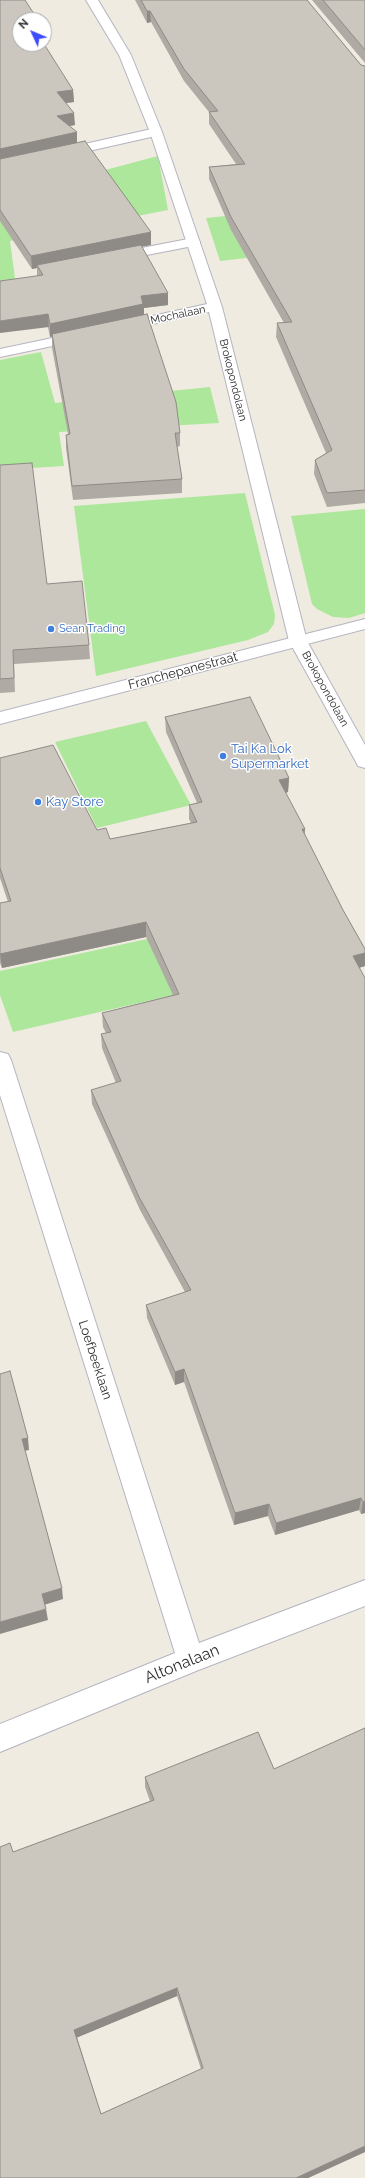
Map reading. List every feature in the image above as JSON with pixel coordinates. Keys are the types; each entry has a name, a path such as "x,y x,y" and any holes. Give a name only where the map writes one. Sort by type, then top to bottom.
{"street":[{"name":"Brokopondolaan","path":"92,0 125,55 156,132 215,307 298,641 365,762"},
{"path":"0,167 156,132"},
{"path":"106,259 193,242"},
{"name":"Mochalaan","path":"107,330 215,307"},
{"path":"0,353 92,333"},
{"name":"Franchepanestraat","path":"0,718 365,624"},
{"name":"Loefbeeklaan","path":"0,1060 191,1660"},
{"name":"Altonalaan","path":"0,1738 191,1660 365,1593"}],"green space":[{"path":"158,156 168,210 10,241 16,286 0,288 0,198"},
{"path":"334,205 352,246 220,261 206,218"},
{"path":"41,352 55,403 210,387 219,423 59,432 64,466 0,470 0,360"},
{"path":"245,493 275,615 274,624 268,632 248,640 96,676 74,506"},
{"path":"365,509 365,613 349,618 333,617 317,609 312,604 291,516"},
{"path":"146,721 191,805 97,828 55,742"},
{"path":"193,929 217,985 13,1032 0,995 0,971"}],"building":[{"path":"0,0 25,0 33,12 12,12 12,52 49,52 73,90 57,92 74,113 57,116 77,132 0,149"},
{"path":"141,0 307,0 361,65 365,66 365,490 327,493 315,460 332,450 277,323 292,322 231,217 209,167 245,164 209,112 218,111 184,69 150,11 147,11"},
{"path":"323,0 365,0 365,50"},
{"path":"85,141 151,232 31,256 0,210 0,159"},
{"path":"141,245 168,293 141,296 143,304 50,324 48,314 0,321 0,281 43,275 37,265"},
{"path":"147,314 176,402 180,433 175,433 182,479 72,486 66,435 70,434 52,334"},
{"path":"32,463 47,584 82,581 89,645 13,650 14,678 0,679 0,465"},
{"path":"250,697 289,778 279,780 305,829 302,829 343,910 365,949 365,953 353,956 365,978 365,1501 363,1502 361,1498 276,1523 269,1504 235,1513 184,1369 175,1372 146,1305 191,1290 139,1197 91,1090 121,1081 101,1034 111,1032 102,1013 179,994 146,922 0,954 0,903 11,901 0,868 0,758 53,745 97,830 106,828 110,839 197,822 189,805 202,802 165,717"},
{"path":"10,1371 28,1438 22,1439 62,1588 42,1594 46,1609 0,1622 0,1374"},
{"path":"365,1728 365,2146 296,2178 0,2178 0,1847 10,1843 13,1852 154,1800 145,1777 258,1732 274,1769","holes":["177,1988 203,2068 101,2114 74,2030"]}],"place":[{"name":"Sean Trading","path":"51,629"},
{"name":"Tai Ka Lok Supermarket","path":"223,756"},
{"name":"Kay Store","path":"38,802"}]}
